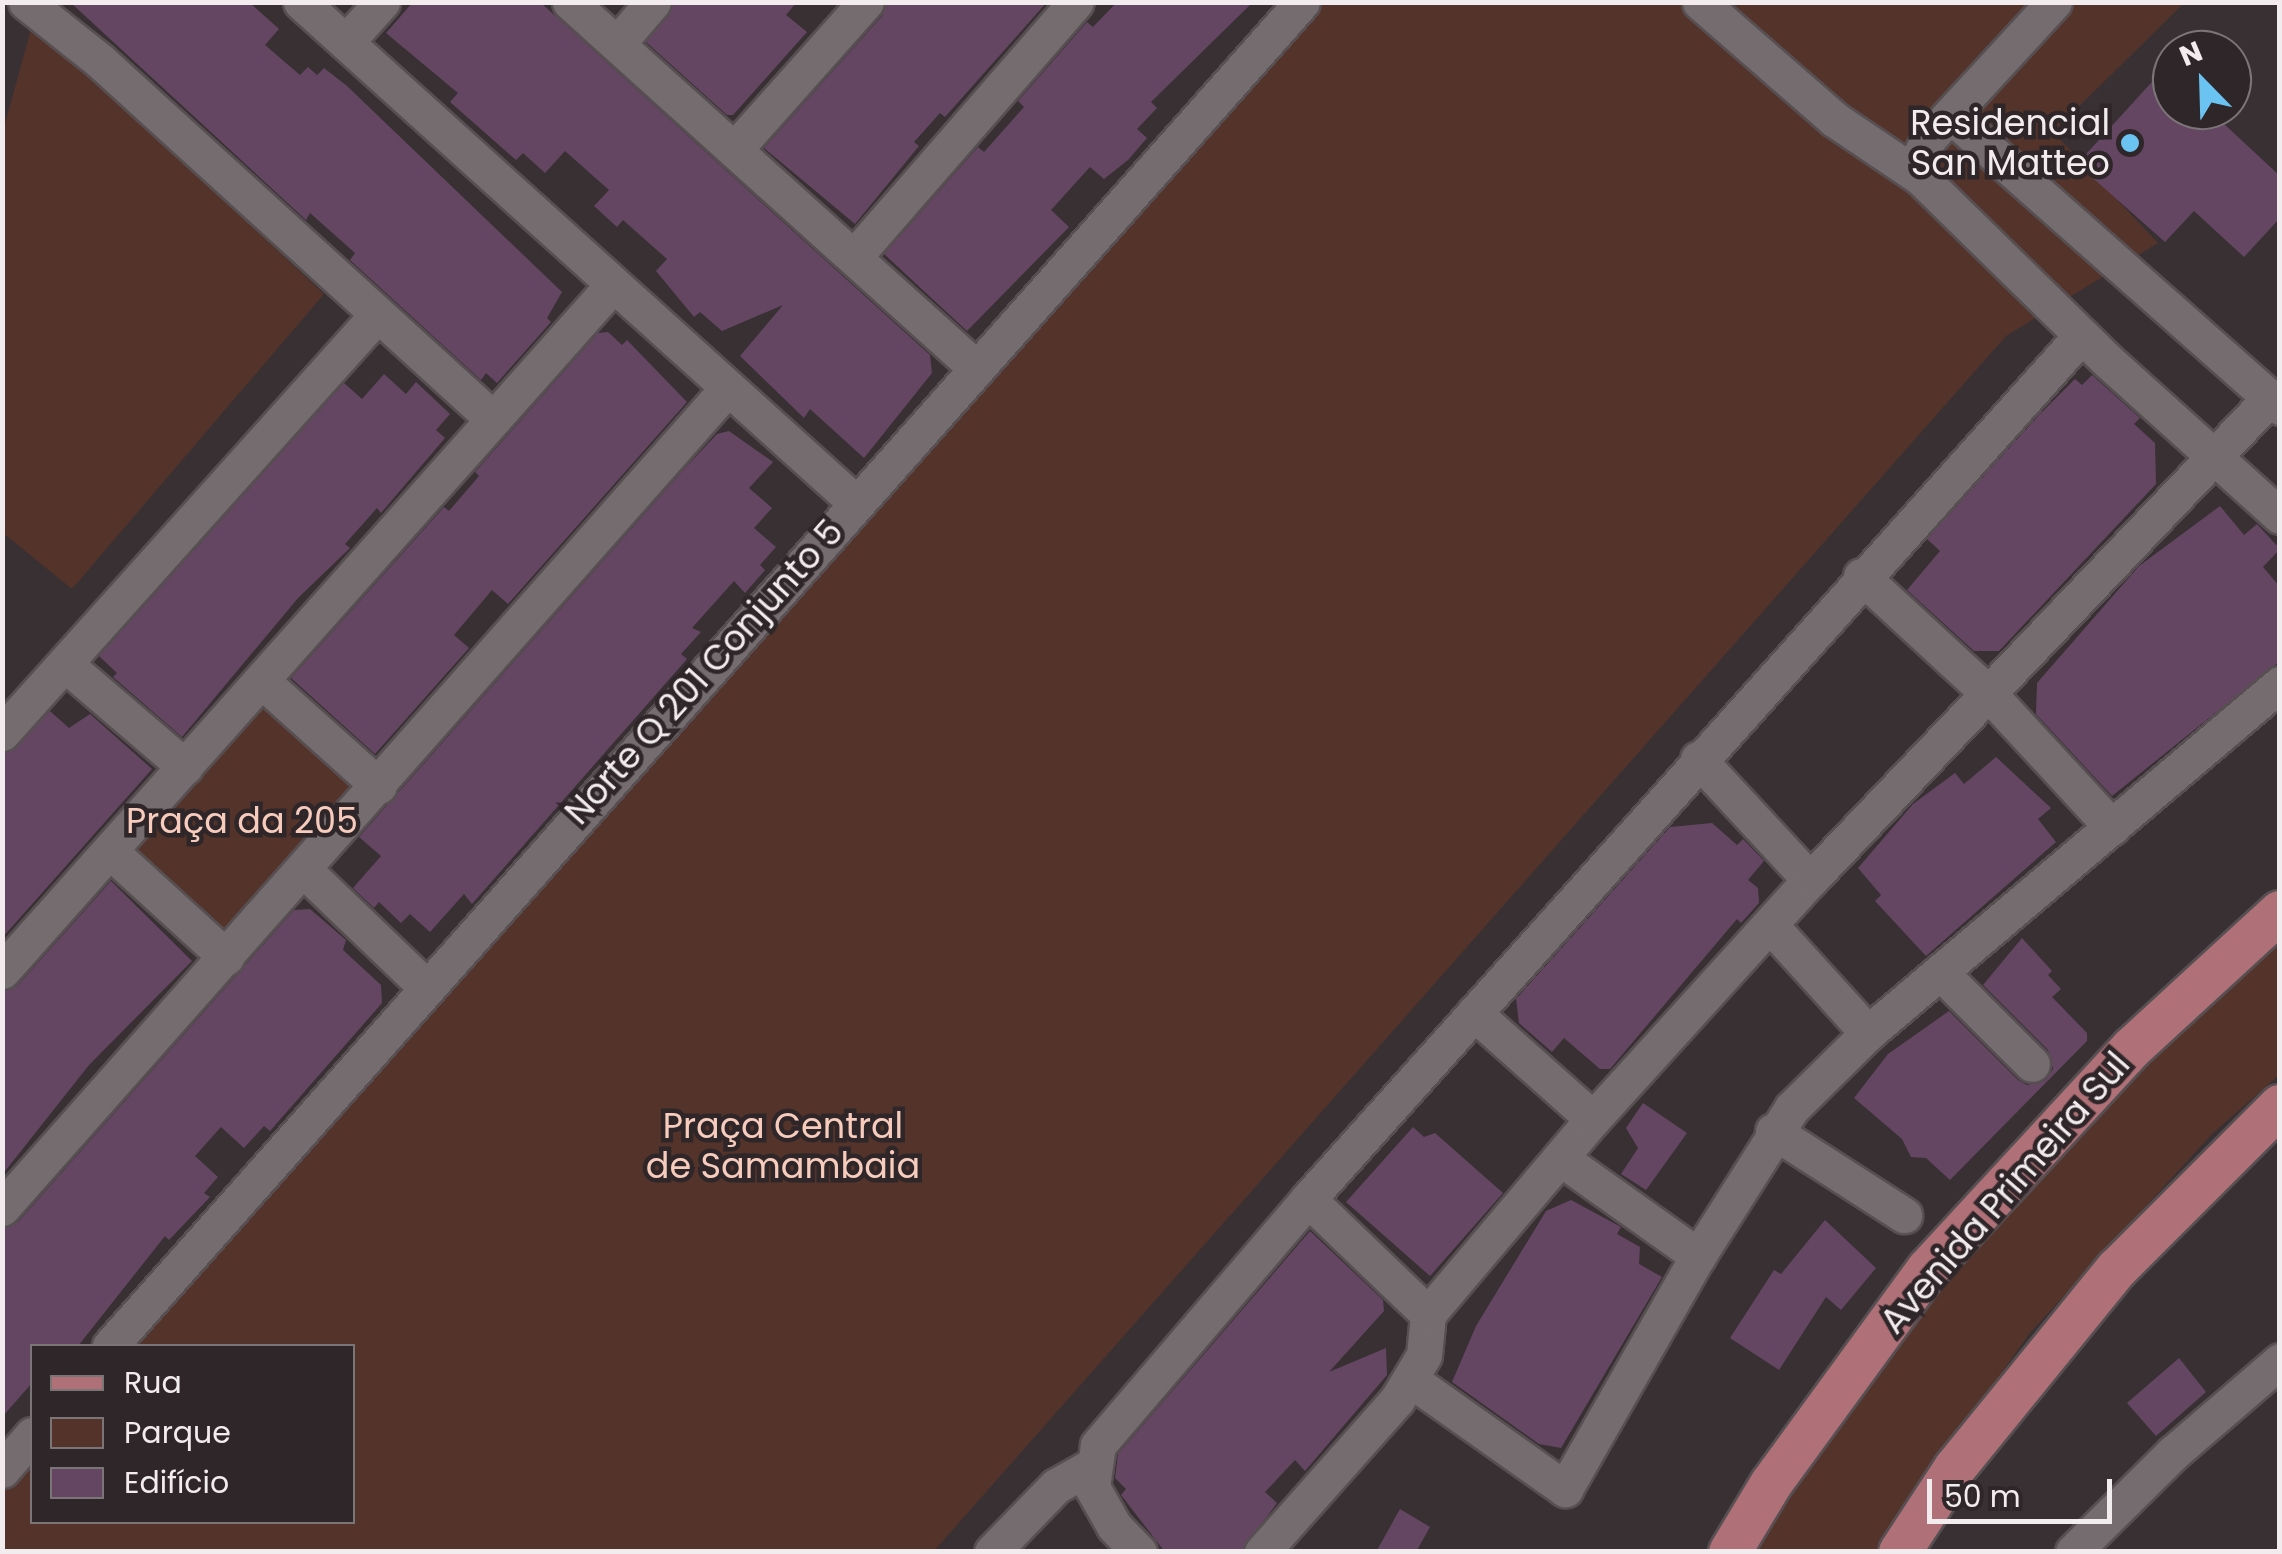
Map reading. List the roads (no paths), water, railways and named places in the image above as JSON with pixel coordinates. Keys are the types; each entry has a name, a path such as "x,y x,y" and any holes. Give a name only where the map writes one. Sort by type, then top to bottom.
{"main road":[{"name":"Avenida Primeira Sul","path":"1730,1552 1771,1484 1928,1269 2132,1048 2280,912"},
{"path":"1900,1552 1955,1468 2116,1268 2280,1106"}],"street":[{"path":"26,2 100,60 494,419"},
{"path":"302,2 725,391 855,502"},
{"path":"346,42 382,2"},
{"path":"570,2 976,368"},
{"path":"616,44 653,2"},
{"path":"734,150 866,2"},
{"path":"854,257 1076,2"},
{"name":"Norte Q 201 Conjunto 5","path":"112,1344 425,986 1302,2"},
{"path":"1700,2 1834,119 1920,177 2082,336 2280,516"},
{"path":"1920,177 1918,160 1950,115 2054,2"},
{"path":"1262,1552 1412,1380 1424,1354 1428,1314 1593,1119 1810,880 2215,455 2275,402 1950,115"},
{"path":"2,971 611,287"},
{"path":"2,733 377,315"},
{"path":"1139,1552 1102,1508 1092,1466 1098,1445 1308,1199 1698,759 2082,336"},
{"path":"2,1208 306,872 725,391"},
{"path":"1861,576 1990,695 2112,827"},
{"path":"65,664 185,767"},
{"path":"262,680 379,786"},
{"path":"1412,1380 1566,1490 1773,1131 1868,1032 2280,684"},
{"path":"1698,759 1810,880"},
{"path":"111,852 226,957"},
{"path":"306,872 425,986"},
{"path":"1770,925 1868,1032"},
{"path":"1940,972 2032,1064"},
{"path":"1474,1012 1593,1119"},
{"path":"1773,1131 1904,1215"},
{"path":"1562,1160 1698,1256"},
{"path":"1308,1199 1428,1314"},
{"path":"2073,1552 2173,1453 2280,1361"},
{"path":"2,1470 30,1437"},
{"path":"992,1552 1056,1486 1092,1466"}],"place":[{"name":"Residencial San Matteo","path":"2130,143"}],"park label":[{"name":"Praça da 205","path":"242,821"},
{"name":"Praça Central de Samambaia","path":"783,1146"}]}
